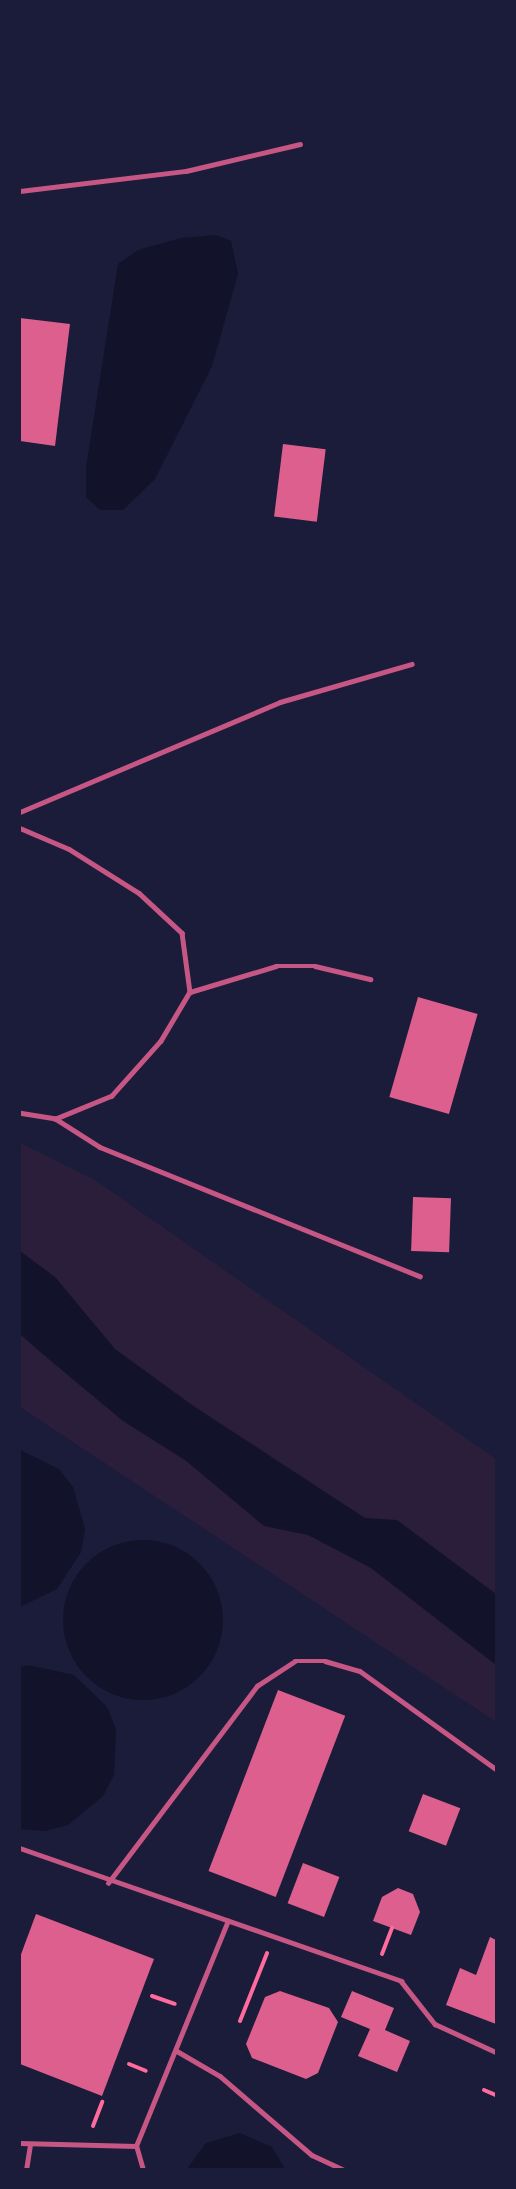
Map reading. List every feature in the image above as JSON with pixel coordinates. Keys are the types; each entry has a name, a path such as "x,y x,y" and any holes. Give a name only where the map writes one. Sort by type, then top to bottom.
{"lane":[{"path":"20,191 186,171 300,144"},
{"path":"20,812 280,702 412,664"},
{"path":"20,828 69,849 139,893 182,933 190,992 161,1041 112,1096 56,1119"},
{"path":"190,992 276,966 315,966 370,980"},
{"path":"20,1113 56,1119 100,1147 420,1276"},
{"path":"108,1883 257,1686 295,1661 325,1660 360,1671 496,1769"},
{"path":"20,1848 108,1883 228,1921 275,1933 376,1971 409,1986 435,2024 496,2052"},
{"path":"143,2169 136,2146 177,2051 228,1921"},
{"path":"177,2051 220,2076 312,2155 344,2169"},
{"path":"20,2143 30,2146 136,2146"},
{"path":"26,2169 30,2146"}],"path":[{"path":"376,1971 392,1928"},
{"path":"240,2021 275,1933"},
{"path":"484,2090 496,2095"}],"shaded area":[{"path":"216,235 231,241 238,274 212,366 155,479 123,510 100,510 86,497 86,468 118,264 138,250 181,238"},
{"path":"20,1143 95,1180 496,1459 496,1722 20,1407"},
{"path":"20,1251 55,1277 115,1349 192,1405 365,1518 397,1520 496,1594 496,1665 371,1568 308,1535 264,1526 185,1460 123,1421 39,1351 20,1334"},
{"path":"20,1450 59,1469 73,1487 85,1529 81,1552 57,1589 20,1607"},
{"path":"143,1540 174,1546 199,1564 217,1589 223,1620 217,1651 199,1676 174,1694 143,1700 112,1694 87,1676 69,1651 63,1620 69,1589 87,1564 112,1546"},
{"path":"29,1665 74,1675 107,1707 116,1729 114,1775 103,1796 68,1825 45,1831 20,1829 20,1667"},
{"path":"240,2133 272,2147 285,2169 187,2169 206,2143"}],"building":[{"path":"20,318 70,324 55,446 20,441"},
{"path":"283,444 326,449 317,522 274,516"},
{"path":"418,997 478,1014 449,1114 389,1097"},
{"path":"413,1197 451,1198 449,1252 411,1251"},
{"path":"278,1690 345,1716 276,1897 208,1871"},
{"path":"423,1794 460,1808 446,1846 409,1831"},
{"path":"303,1863 339,1877 324,1917 288,1903"},
{"path":"398,1888 413,1894 420,1912 411,1935 373,1921 382,1897"},
{"path":"36,1914 154,1959 102,2096 20,2064 20,1957"},
{"path":"490,1937 496,1940 496,2024 446,2005 460,1968 476,1975"},
{"path":"280,1991 329,2008 338,2022 318,2073 306,2079 252,2058 246,2044 265,1997"},
{"path":"352,1991 394,2008 385,2030 410,2041 397,2072 358,2056 370,2029 341,2017"}]}
